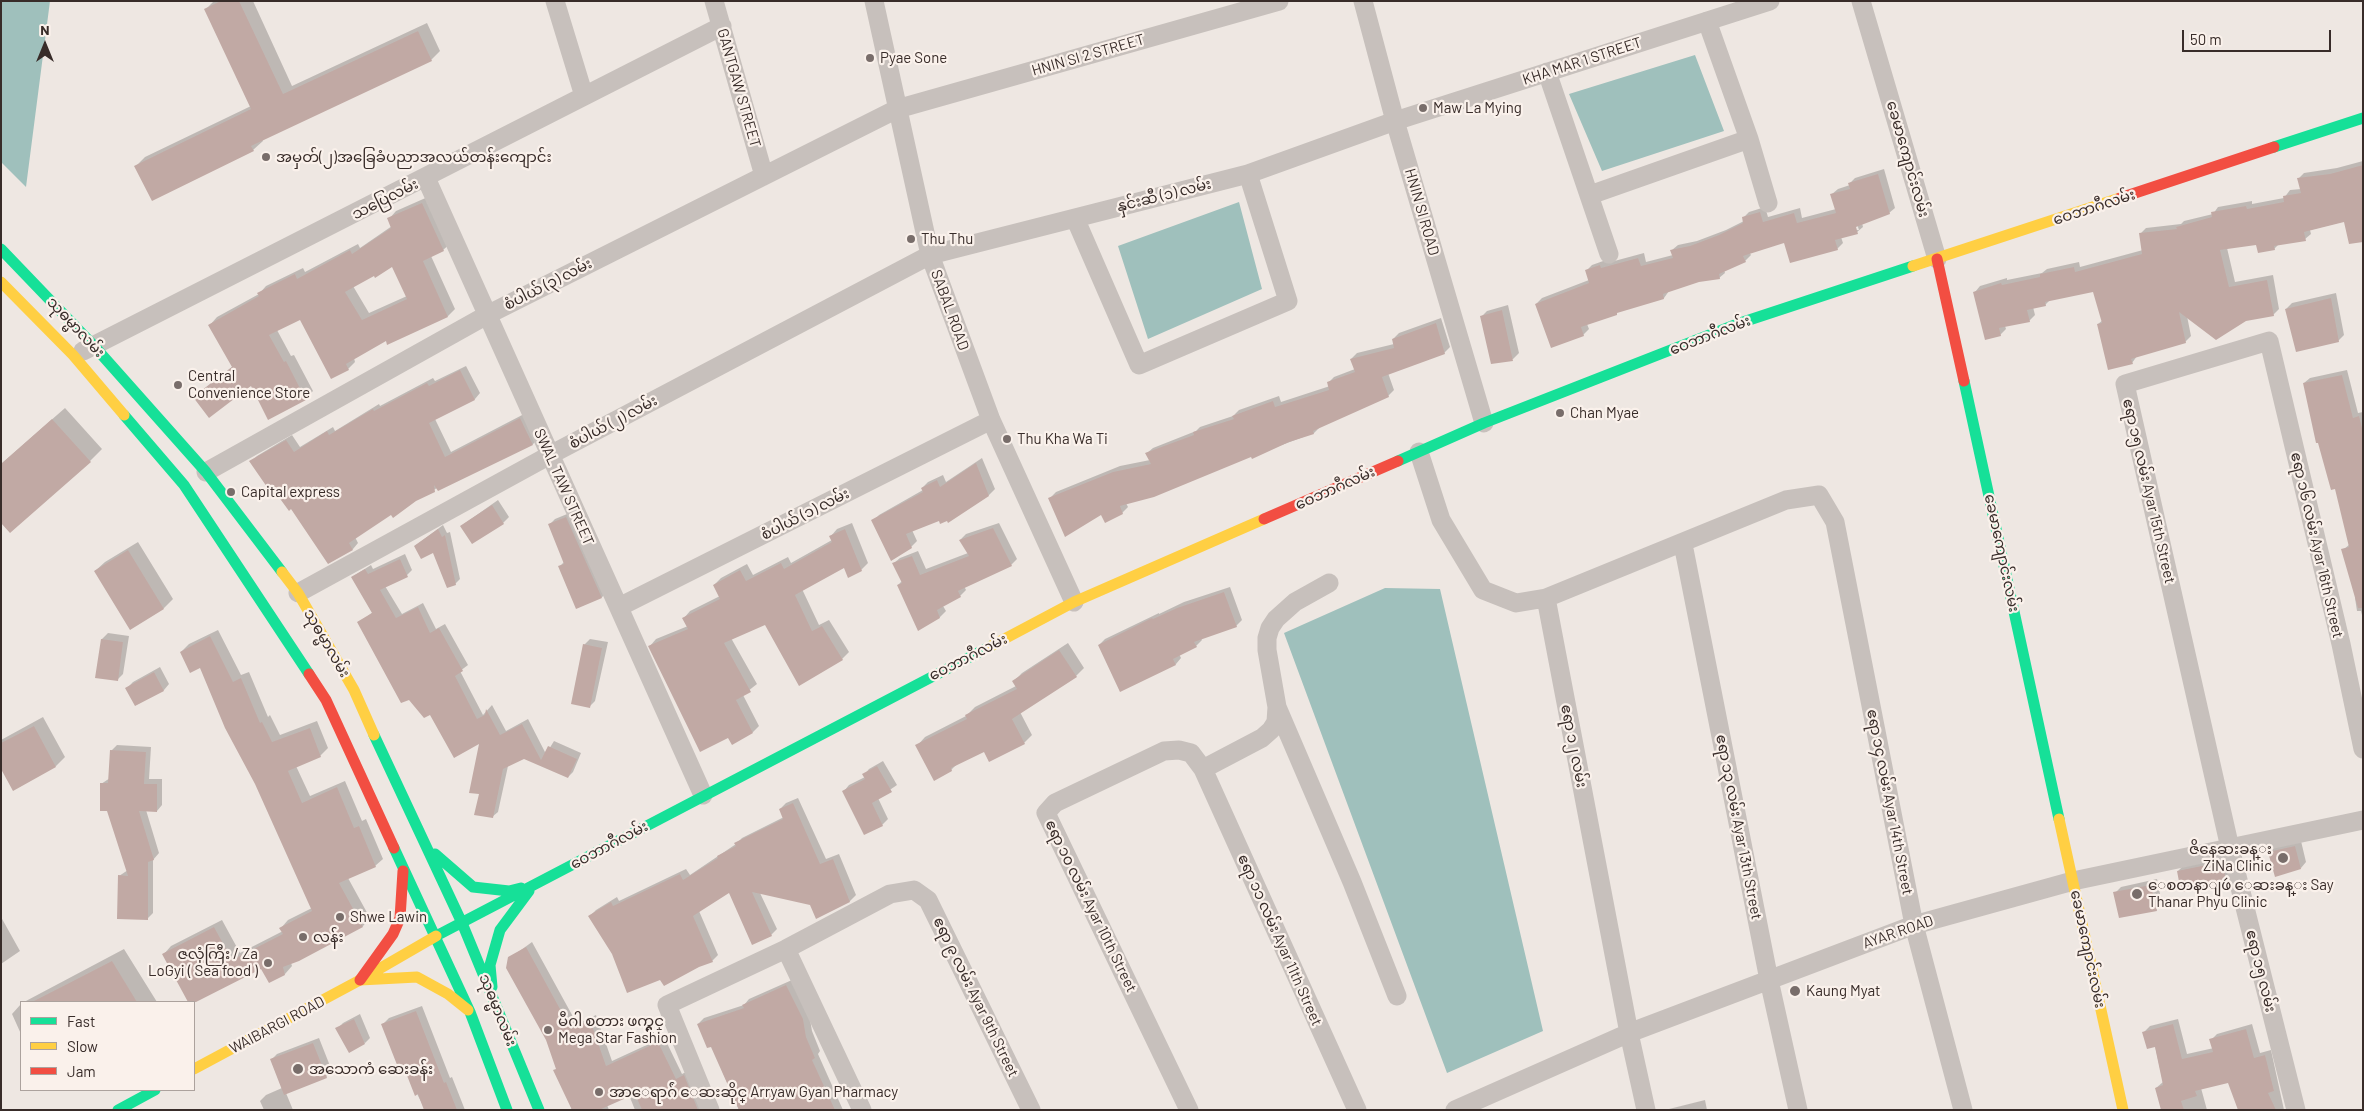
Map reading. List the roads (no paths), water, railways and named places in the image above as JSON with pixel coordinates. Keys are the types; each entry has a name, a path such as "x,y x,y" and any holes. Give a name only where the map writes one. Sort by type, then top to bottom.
{"main road":[{"name":"ဝေဘာဂီလမ်း","path":"360,980 436,936 1074,602 1484,423 1736,324 2363,118"},
{"name":"သုဓမ္မာလမ်း","path":"1,249 94,346 206,472 298,593 354,690 462,923 539,1110"},
{"name":"ခေမာကျောင်းလမ်း","path":"1937,259 2123,1110"},
{"name":"သုဓမ္မာလမ်း","path":"1,282 73,355 184,484 326,700 470,1012 507,1110"},
{"path":"427,848 474,888 509,891 535,884"},
{"path":"360,980 393,934 400,918 403,867"},
{"path":"493,997 490,965 500,930 535,884"},
{"path":"360,980 417,976 448,994 470,1012"},
{"name":"WAIBARGI ROAD","path":"195,1068 360,980"},
{"path":"118,1110 153,1091"}],"street":[{"path":"555,1 584,96"},
{"name":"GANTGAW STREET","path":"714,1 764,176"},
{"name":"SABAL ROAD","path":"874,1 930,255 991,420 1074,602"},
{"name":"HNIN SI 2 STREET","path":"897,109 1279,1"},
{"name":"HNIN SI ROAD","path":"1363,1 1395,121 1484,423"},
{"name":"KHA MAR 1 STREET","path":"1395,121 1770,1"},
{"name":"ခေမာကျောင်းလမ်း","path":"1862,1 1937,259"},
{"path":"1707,21 1749,139 1768,203"},
{"name":"သပြေလမ်း","path":"73,355 426,178 722,26"},
{"path":"1547,72 1609,254"},
{"name":"စံပါယ် (၃) လမ်း","path":"206,472 487,315 897,109"},
{"name":"နှင်းဆီ (၁) လမ်း","path":"930,255 1248,174 1395,121"},
{"path":"1590,195 1749,139"},
{"path":"1075,218 1139,365 1288,301 1248,174"},
{"name":"SWAL TAW STREET","path":"426,178 703,795"},
{"name":"စံပါယ် (၂) လမ်း","path":"298,593 550,455 930,255"},
{"name":"ဧရာ ၁၅ လမ်း Ayar 15th Street","path":"2206,744 2125,384 2268,341"},
{"name":"ဧရာ ၁၆ လမ်း Ayar 16th Street","path":"2268,341 2341,644 2363,749"},
{"name":"စံပါယ် (၁) လမ်း","path":"618,607 991,420"},
{"path":"1419,452 1441,520 1483,590 1516,603 1546,598 1682,544"},
{"name":"ဧရာ ၁၄ လမ်း Ayar 14th Street","path":"1682,544 1786,500 1819,495 1835,522 1914,925 1963,1110"},
{"name":"ဧရာ ၁၃ လမ်း Ayar 13th Street","path":"1682,544 1769,980 1798,1110"},
{"path":"1329,583 1295,602 1276,619 1270,628 1267,638 1267,650 1277,707 1352,882 1397,996"},
{"name":"ဧရာ ၁၂ လမ်း","path":"1546,598 1629,1033 1646,1110"},
{"path":"1203,769 1262,738 1276,722 1277,707"},
{"name":"ဧရာ ၁၅ လမ်း","path":"2206,744 2230,848 2296,1110"},
{"name":"ဧရာ ၁၀ လမ်း Ayar 10th Street","path":"1189,1110 1046,813 1055,803 1164,751 1187,751 1203,769"},
{"name":"ဧရာ ၁၁ လမ်း Ayar 11th Street","path":"1203,769 1357,1110"},
{"name":"AYAR ROAD","path":"1455,1110 1629,1033 1914,925 2073,881 2363,820"},
{"name":"ဧရာ ၉ လမ်း Ayar 9th Street","path":"786,949 890,894 914,890 928,900 1031,1110"},
{"path":"710,1110 667,1005 786,949 862,1110"}],"water":[{"path":"1,1 50,1 26,187 1,162"},
{"path":"1695,55 1724,131 1602,171 1569,94"},
{"path":"1239,202 1262,289 1148,339 1118,246"},
{"path":"1385,588 1440,589 1543,1031 1447,1073 1284,633"}],"place":[{"name":"Pyae Sone","path":"870,58"},
{"name":"Maw La Mying","path":"1423,108"},
{"name":"အမှတ်(၂)အခြေခံပညာအလယ်တန်းကျောင်း","path":"266,157"},
{"name":"Thu Thu","path":"911,239"},
{"name":"Central Convenience Store","path":"178,385"},
{"name":"Chan Myae","path":"1560,413"},
{"name":"Thu Kha Wa Ti","path":"1007,439"},
{"name":"Capital express","path":"231,492"},
{"name":"ဇိနေဆးခန္း ZiNa Clinic","path":"2283,858"},
{"name":"ေစတနာျဖဴ ေဆးခန္း Say Thanar Phyu Clinic","path":"2137,894"},
{"name":"Shwe Lawin","path":"340,917"},
{"name":"လန်း","path":"303,937"},
{"name":"ဇလုံကြီး / Za LoGyi ( Sea food )","path":"268,963"},
{"name":"Kaung Myat","path":"1795,991"},
{"name":"မီဂါ စတား ဖက္ရွင္ Mega Star Fashion","path":"548,1030"},
{"name":"အသောကံ ဆေးခန်း","path":"298,1069"},
{"name":"အာေရာဂ်ံ ေဆးဆိုင္ Arryaw Gyan Pharmacy","path":"599,1092"}]}
